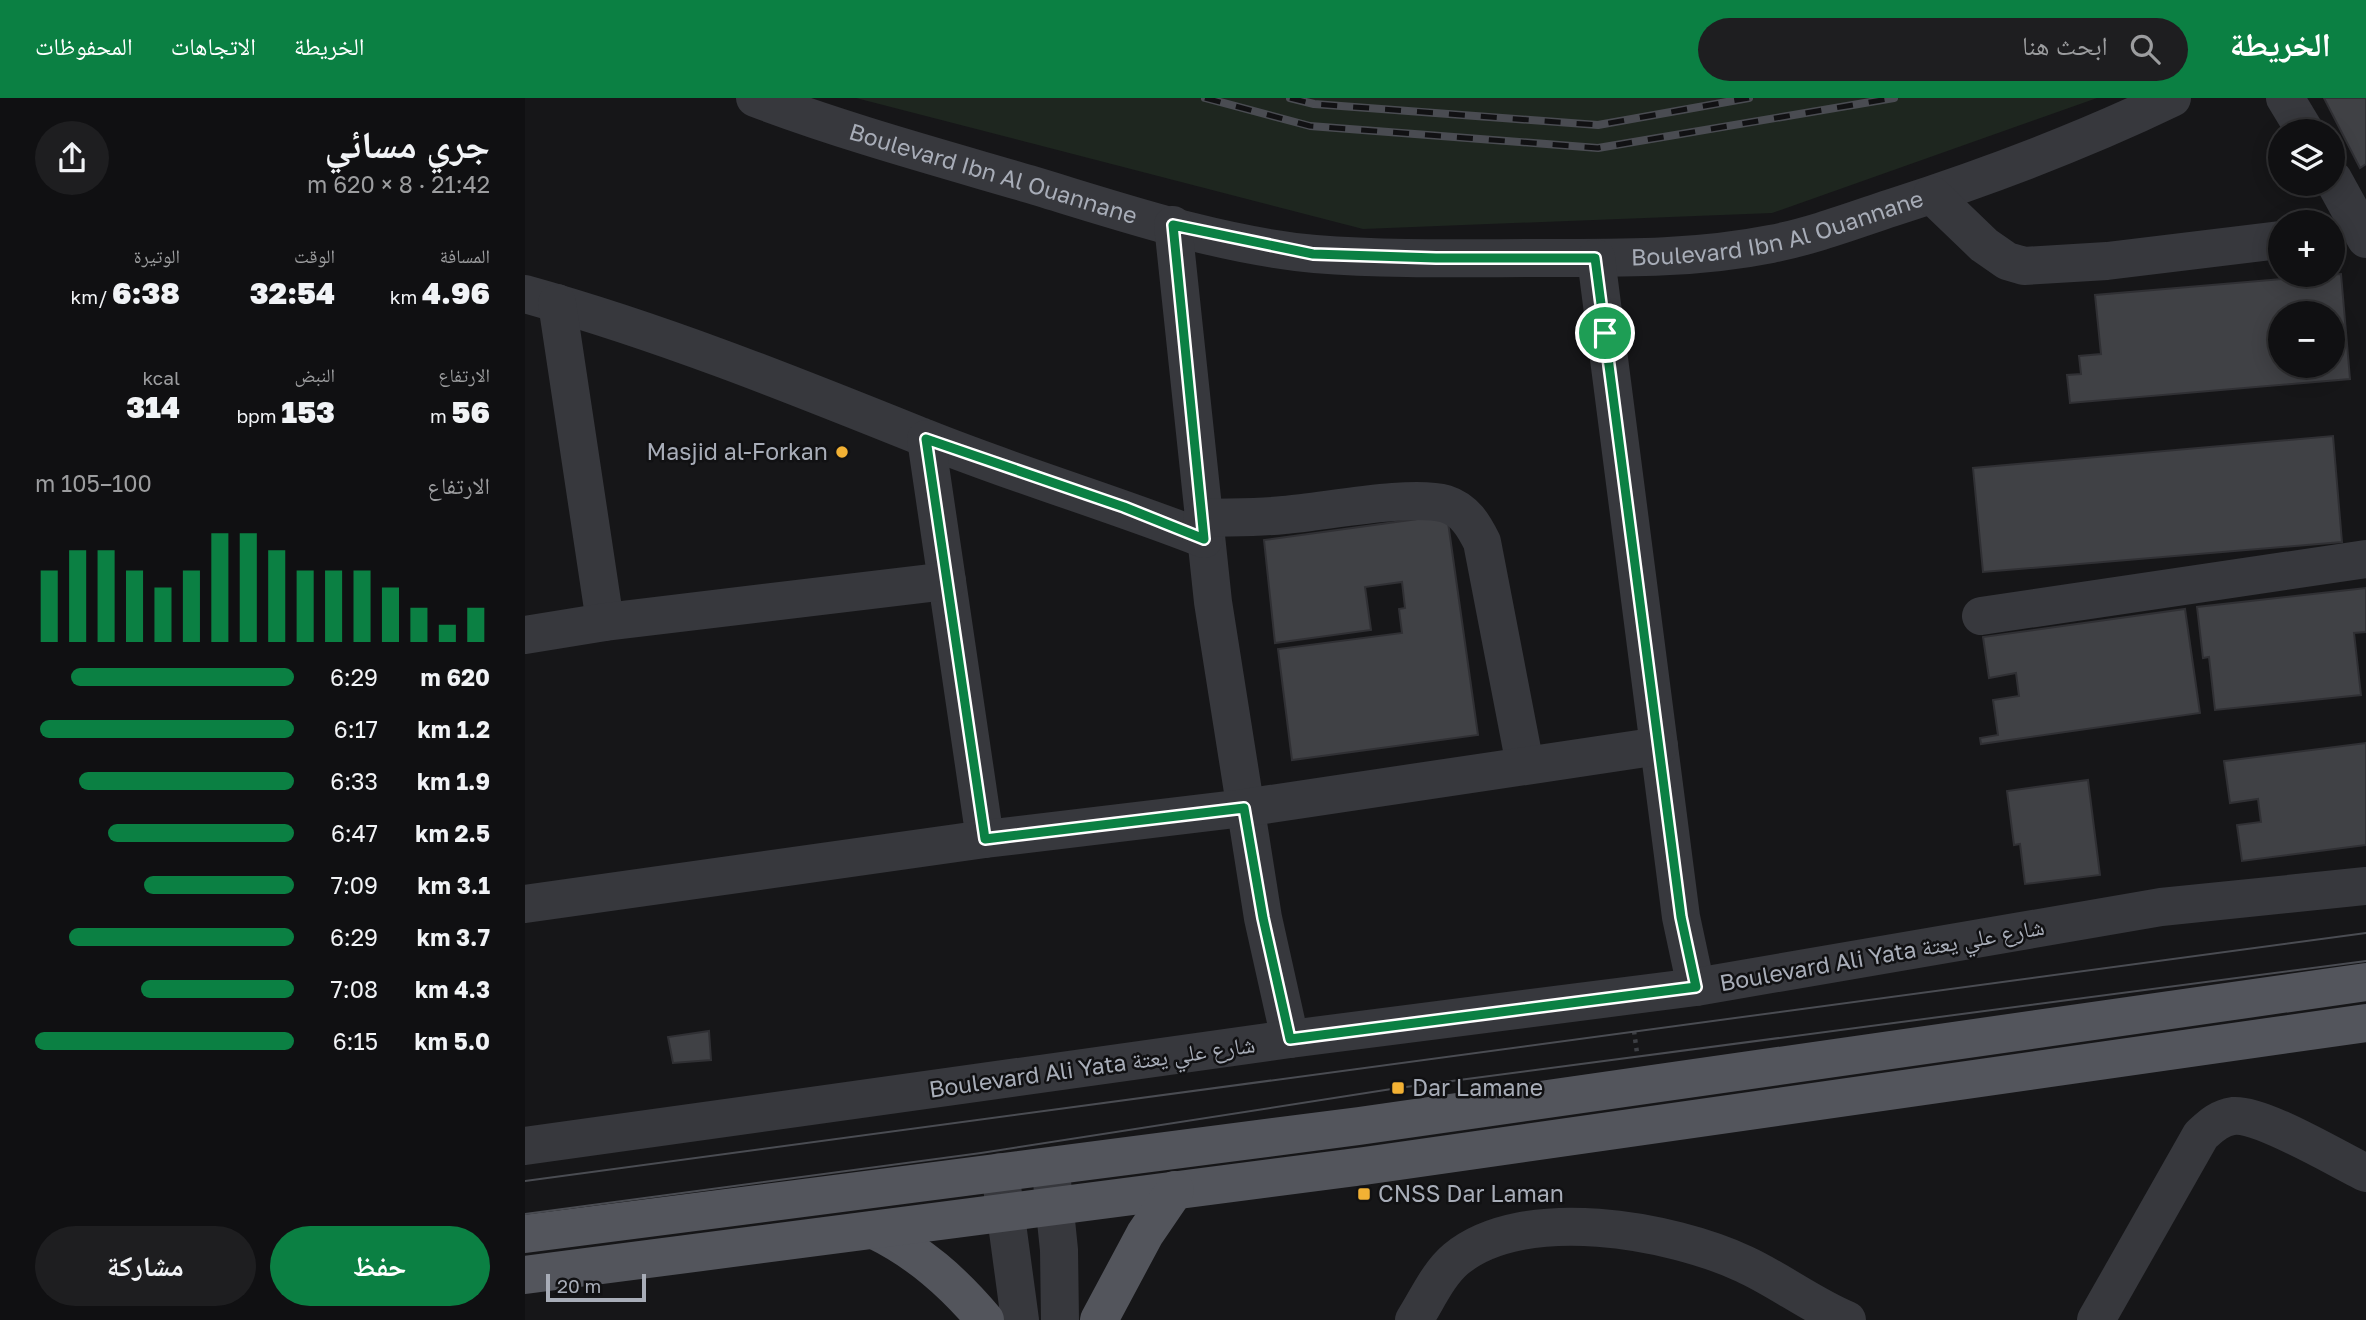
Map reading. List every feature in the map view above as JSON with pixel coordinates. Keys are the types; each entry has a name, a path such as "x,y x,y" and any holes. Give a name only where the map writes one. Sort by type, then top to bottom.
{"main road":[{"path":"525,1234 1359,1126 2366,982"},
{"path":"525,1275 1377,1165 2366,1023"},
{"path":"1099,1320 1145,1234 1175,1190"},
{"path":"874,1230 902,1244 940,1272 985,1320"}],"street":[{"name":"Boulevard Ibn Al Ouannane","path":"755,98 916,152 1173,225 1313,254 1436,258 1697,255 1772,244 1932,195 2100,133 2172,98"},
{"path":"2285,98 2298,119"},
{"path":"1932,195 1985,245 2007,261 2024,266 2107,261 2268,241"},
{"path":"2341,196 2357,231"},
{"path":"1173,225 1203,529 1244,808 1263,918 1290,1039"},
{"path":"1595,258 1681,917 1696,987"},
{"path":"605,622 541,299 703,350 926,439 1124,507 1203,529 1282,516 1403,503 1443,503 1455,508 1467,517 1482,542 1525,765"},
{"path":"926,439 985,839"},
{"path":"1981,616 2366,559"},
{"path":"525,635 605,622 947,581"},
{"path":"525,904 985,839 1244,808 1659,746"},
{"name":"Boulevard Ali Yata شارع علي يعتة","path":"525,1146 1290,1039 1696,987 2161,906 2366,886"},
{"path":"2096,1320 2201,1135 2218,1120 2235,1116 2256,1119 2366,1173"},
{"path":"1050,1166 1055,1207 1060,1320"},
{"path":"1000,1172 1020,1320"},
{"path":"1414,1320 1455,1259 1476,1247 1494,1238 1529,1229 1580,1228 1641,1234 1691,1244 1744,1264 1847,1320"}],"shaded area":[{"path":"856,98 2097,98 1772,213 1363,229"}],"building":[{"path":"2324,98 2366,98 2366,164 2360,168 2345,139 2345,119 2335,119"},
{"path":"2268,280 2268,287 2342,287 2343,301 2268,301 2268,378 2345,378 2345,321 2350,379 2070,403 2067,375 2081,374 2079,356 2101,354 2095,295"},
{"path":"2333,436 2342,542 1983,572 1973,468"},
{"path":"1447,515 1478,735 1292,760 1278,649 1402,633 1399,609 1405,608 1402,582 1365,587 1371,630 1275,643 1264,540"},
{"path":"2366,588 2366,632 2354,633 2361,695 2215,710 2209,657 2203,658 2197,607"},
{"path":"2185,609 2200,713 1981,744 1980,738 1998,735 1993,700 2019,696 2016,673 1989,678 1983,637"},
{"path":"2366,743 2366,845 2242,861 2237,825 2261,822 2258,799 2230,803 2224,761"},
{"path":"2088,780 2100,875 2025,884 2020,844 2014,845 2007,791"},
{"path":"709,1031 711,1060 673,1063 668,1037"}],"tram line":[{"path":"525,1181 2366,933"},
{"path":"525,1214 981,1153 1398,1088 2366,961"}],"railway":[{"path":"1205,98 1310,126 1598,148 1894,98"},
{"path":"1290,98 1314,104 1598,125 1749,98"}],"place":[{"name":"Masjid al-Forkan","path":"842,452"},
{"name":"Dar Lamane","path":"1398,1088"},
{"name":"CNSS Dar Laman","path":"1364,1194"}],"route":[{"path":"1173,225 1313,254 1436,258 1595,258 1605,333 1681,917 1696,987 1290,1039 1263,918 1244,808 985,839 926,439 1124,507 1204,539 1173,225"}]}
